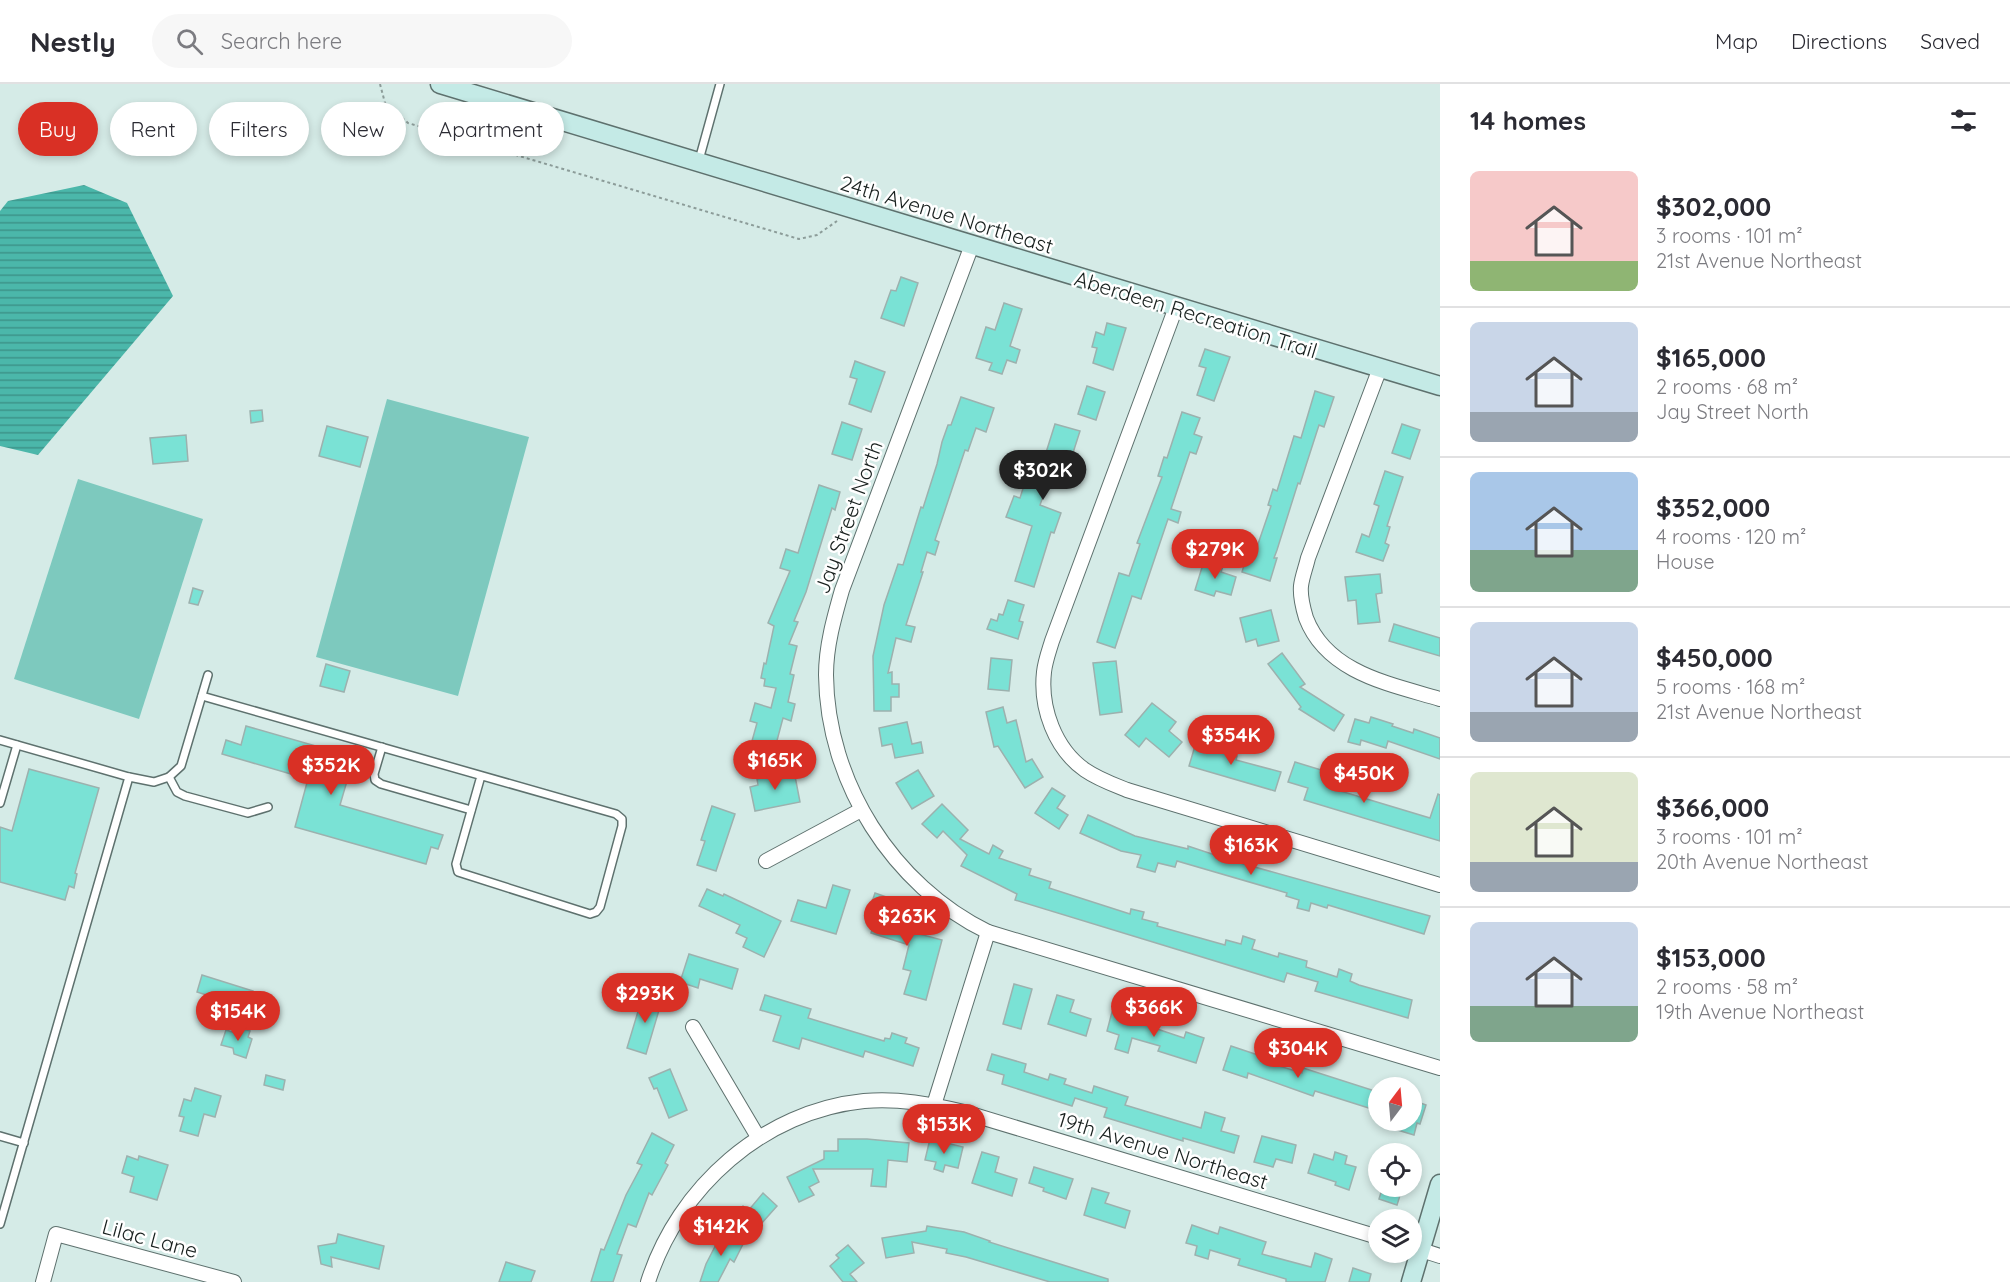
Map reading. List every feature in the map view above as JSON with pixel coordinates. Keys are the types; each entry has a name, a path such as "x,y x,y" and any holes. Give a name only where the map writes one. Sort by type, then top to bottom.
{"main road":[{"name":"24th Avenue Northeast","path":"440,84 1440,386"},
{"path":"1422,1233 1440,1184"},
{"path":"1411,1282 1414,1263"}],"street":[{"name":"Jay Street North","path":"972,245 842,590 833,622 826,676 829,711 842,763 861,810 882,843 910,876 944,906 988,932 1440,1068"},
{"path":"1176,307 1052,641 1044,671 1044,700 1054,732 1067,754 1084,770 1126,790 1440,885"},
{"path":"1380,368 1308,558 1301,586 1302,600 1311,629 1319,643 1330,655 1356,671 1440,699"},
{"path":"766,861 861,810"},
{"path":"648,1282 668,1236 693,1198 725,1163 759,1137 791,1121 822,1109 844,1104 867,1101 934,1105 988,932"},
{"path":"693,1027 759,1137"},
{"name":"19th Avenue Northeast","path":"934,1105 964,1112 1368,1234"},
{"name":"Lilac Lane","path":"43,1282 56,1234 234,1282"},
{"path":"1422,1251 1440,1256"}],"lane":[{"path":"698,163 720,84"},
{"path":"0,740 154,782 169,777 181,766 208,675"},
{"path":"202,696 616,814 622,819 600,907 596,912 590,914 458,872 456,864 481,776"},
{"path":"0,803 17,745"},
{"path":"382,747 374,774 375,780 381,784 471,810"},
{"path":"0,1224 129,777"},
{"path":"169,777 177,792 185,796 248,813 268,807"},
{"path":"0,1136 24,1143"}],"path":[{"path":"380,84 385,104 408,123 602,182 799,239 817,235 837,220"}],"shaded area":[{"path":"84,185 127,203 173,296 38,455 0,446 0,211 8,201"},
{"path":"387,399 529,437 458,696 316,657"},
{"path":"78,479 203,519 139,719 14,679"}],"building":[{"path":"901,277 918,283 904,326 881,318 891,290 896,291"},
{"path":"1004,303 1022,309 1010,346 1020,350 1016,363 1007,360 1002,374 989,370 992,363 976,358 986,327 995,330"},
{"path":"1107,323 1126,328 1113,370 1093,363 1097,348 1092,347 1096,332 1104,335"},
{"path":"1205,349 1230,357 1214,401 1197,395 1206,368 1199,366"},
{"path":"855,361 885,372 871,412 849,404 857,379 850,377"},
{"path":"1087,386 1105,392 1096,420 1078,414"},
{"path":"1315,391 1334,397 1324,427 1319,425 1300,484 1298,483 1274,558 1277,558 1270,581 1242,572 1251,542 1258,544 1271,506 1268,505 1273,489 1277,491 1294,436 1301,438"},
{"path":"961,397 994,408 986,432 976,428 968,451 965,450 935,540 939,542 935,555 927,552 906,625 915,627 911,642 896,638 888,673 892,672 892,684 899,684 899,697 891,697 891,711 874,711 873,656 884,605 898,564 903,565 937,464 942,442"},
{"path":"262,410 263,421 251,423 250,411"},
{"path":"1182,412 1200,418 1194,434 1202,437 1196,454 1190,452 1171,509 1181,512 1178,523 1168,519 1141,599 1132,596 1115,648 1097,642 1119,573 1129,576 1140,544 1137,543 1162,477 1158,476 1164,457 1167,458"},
{"path":"842,422 862,429 852,460 832,454"},
{"path":"1055,424 1080,431 1072,456 1080,458 1073,481 1051,474 1040,505 1061,513 1054,533 1051,532 1034,587 1015,581 1032,526 1006,517 1014,496 1020,498 1025,482 1032,485 1035,477 1038,478"},
{"path":"1402,424 1420,430 1410,459 1392,453"},
{"path":"327,426 368,437 360,467 319,456"},
{"path":"186,435 188,461 153,464 150,438"},
{"path":"1385,471 1403,477 1387,526 1390,527 1385,543 1389,545 1383,561 1356,552 1362,534 1369,537 1379,506 1374,504"},
{"path":"819,485 840,492 835,510 832,508 806,592 794,621 798,622 789,644 797,646 790,674 794,675 788,702 795,704 791,721 783,718 775,748 752,741 757,723 750,721 755,703 771,708 776,688 764,686 765,679 761,678 774,626 768,623 790,571 780,568 786,549 798,553"},
{"path":"1204,561 1223,566 1221,572 1236,577 1231,595 1216,591 1214,596 1195,590"},
{"path":"1380,574 1382,593 1376,594 1380,622 1358,624 1356,600 1348,601 1345,577"},
{"path":"193,588 203,591 198,605 189,603"},
{"path":"1008,600 1024,605 1019,621 1023,622 1018,639 987,629 991,619 997,621 999,614 1003,615"},
{"path":"1271,610 1279,641 1258,646 1256,639 1246,642 1240,618"},
{"path":"1394,624 1440,638 1440,656 1389,641"},
{"path":"1282,653 1305,684 1300,687 1344,715 1334,731 1299,709 1301,707 1268,664"},
{"path":"991,658 1012,660 1009,691 988,689"},
{"path":"1116,661 1122,712 1100,715 1093,663"},
{"path":"326,664 350,671 344,692 320,686"},
{"path":"1152,703 1176,722 1169,731 1182,742 1169,757 1146,738 1139,747 1125,735"},
{"path":"1003,707 1007,723 1016,720 1026,762 1032,759 1043,777 1025,788 998,746 994,747 986,712"},
{"path":"1371,717 1413,733 1414,729 1440,738 1440,759 1388,741 1386,748 1361,740 1360,745 1348,742 1355,719 1369,723"},
{"path":"907,722 912,744 921,742 923,753 895,758 892,744 882,746 879,728"},
{"path":"246,726 354,757 340,805 443,835 438,849 431,847 426,864 295,827 308,779 222,754 226,740 241,745"},
{"path":"1198,736 1214,740 1212,749 1237,756 1236,760 1281,772 1275,791 1189,766"},
{"path":"1295,762 1331,773 1327,787 1430,818 1438,794 1440,795 1440,841 1304,800 1308,788 1288,782"},
{"path":"29,769 99,788 75,873 77,874 74,888 69,886 65,900 0,882 0,827 12,831"},
{"path":"918,770 934,796 912,809 896,783"},
{"path":"794,771 800,802 755,811 750,787 758,785 757,779"},
{"path":"1052,788 1065,796 1057,808 1068,815 1059,829 1035,813"},
{"path":"942,804 968,830 960,839 989,854 993,845 1003,851 999,858 1031,869 1029,875 1051,882 1049,888 1130,914 1131,909 1144,912 1142,919 1158,923 1157,926 1225,945 1226,940 1241,944 1243,936 1255,940 1252,949 1278,957 1279,953 1307,961 1306,967 1337,977 1339,969 1352,974 1350,981 1359,985 1412,1000 1408,1018 1315,991 1318,982 1287,973 1284,982 1015,900 1017,894 961,866 967,855 943,831 937,838 922,824"},
{"path":"712,806 735,814 716,871 697,865 705,841 701,840"},
{"path":"1088,815 1135,836 1188,849 1188,846 1233,861 1430,916 1424,934 1328,905 1327,908 1311,903 1309,911 1297,908 1299,900 1286,896 1287,893 1177,861 1175,867 1158,863 1155,872 1137,867 1141,855 1121,851 1080,833"},
{"path":"833,885 850,890 836,934 791,921 798,900 826,908"},
{"path":"707,889 723,896 724,894 781,921 764,957 743,947 747,938 736,933 740,925 699,906"},
{"path":"875,893 889,898 884,911 907,918 904,930 942,940 926,1000 904,994 911,971 903,969 909,945 871,933 874,923 866,920"},
{"path":"689,954 738,969 732,989 700,979 698,988 680,982"},
{"path":"202,975 253,991 248,1008 197,992"},
{"path":"1014,984 1032,989 1021,1029 1003,1024"},
{"path":"643,995 662,1000 646,1054 627,1048"},
{"path":"765,995 811,1009 808,1018 884,1041 885,1038 890,1039 892,1033 907,1038 905,1043 919,1048 913,1066 865,1051 863,1057 802,1038 799,1049 773,1041 781,1016 760,1010"},
{"path":"1057,995 1074,1000 1070,1012 1091,1019 1086,1036 1048,1024"},
{"path":"1112,1012 1158,1025 1157,1029 1184,1038 1186,1032 1204,1038 1196,1063 1158,1051 1160,1046 1132,1038 1128,1053 1115,1049 1119,1035 1107,1031"},
{"path":"237,1027 250,1031 248,1037 252,1039 246,1058 234,1054 233,1048 221,1045 226,1030 235,1033"},
{"path":"1231,1046 1270,1059 1269,1063 1302,1073 1303,1068 1368,1089 1368,1108 1315,1091 1313,1096 1248,1073 1247,1078 1223,1070"},
{"path":"992,1054 1026,1064 1024,1072 1048,1080 1050,1074 1066,1079 1064,1084 1092,1093 1094,1086 1128,1097 1125,1105 1201,1128 1205,1112 1225,1118 1221,1131 1239,1136 1234,1153 1183,1138 1183,1141 1104,1117 1107,1108 1075,1098 1072,1106 1002,1084 1004,1075 987,1070"},
{"path":"670,1069 687,1110 669,1118 657,1088 654,1089 649,1078"},
{"path":"266,1075 285,1080 283,1090 264,1085"},
{"path":"195,1088 221,1096 215,1117 204,1114 198,1136 180,1131 184,1117 179,1116 184,1099 191,1101"},
{"path":"1422,1104 1426,1105 1422,1118"},
{"path":"1401,1131 1415,1131 1414,1135"},
{"path":"652,1133 674,1145 665,1163 668,1165 652,1195 649,1193 636,1227 628,1224 617,1254 622,1255 613,1282 591,1282 601,1249 604,1250 626,1195 642,1165 637,1163"},
{"path":"1262,1136 1296,1145 1292,1163 1276,1159 1273,1167 1254,1162"},
{"path":"838,1139 909,1143 907,1162 888,1160 886,1187 871,1186 873,1169 813,1169 819,1182 809,1187 814,1195 799,1202 787,1177 824,1159 824,1151 838,1151"},
{"path":"930,1139 963,1147 958,1168 945,1165 943,1172 934,1169 936,1162 925,1160"},
{"path":"982,1152 999,1157 995,1172 1017,1179 1012,1196 972,1183"},
{"path":"1335,1152 1347,1156 1345,1164 1356,1167 1349,1190 1335,1185 1336,1182 1308,1173 1314,1154 1333,1160"},
{"path":"127,1156 138,1160 139,1156 168,1165 157,1200 130,1192 134,1177 122,1173"},
{"path":"1034,1167 1073,1179 1066,1199 1029,1183"},
{"path":"1092,1188 1109,1193 1105,1203 1130,1211 1125,1228 1084,1215"},
{"path":"763,1193 777,1206 753,1233 734,1216 743,1206 748,1211"},
{"path":"1380,1197 1400,1197 1397,1205 1379,1199"},
{"path":"1192,1225 1218,1234 1220,1227 1266,1242 1262,1254 1311,1267 1315,1253 1332,1259 1325,1282 1286,1282 1286,1279 1238,1265 1240,1259 1210,1250 1208,1259 1195,1255 1197,1246 1186,1243"},
{"path":"927,1226 964,1232 1108,1279 1108,1282 1050,1282 946,1253 947,1249 912,1242 914,1253 886,1258 882,1238 926,1231"},
{"path":"723,1231 744,1242 734,1262 730,1259 718,1282 700,1282 706,1264"},
{"path":"338,1234 384,1246 379,1269 331,1257 332,1267 321,1264 318,1246 336,1243"},
{"path":"848,1245 864,1263 850,1274 857,1282 843,1282 830,1266 839,1258 836,1255"},
{"path":"506,1262 535,1271 531,1282 499,1282"},
{"path":"1353,1268 1371,1274 1369,1282 1349,1282"}]}
